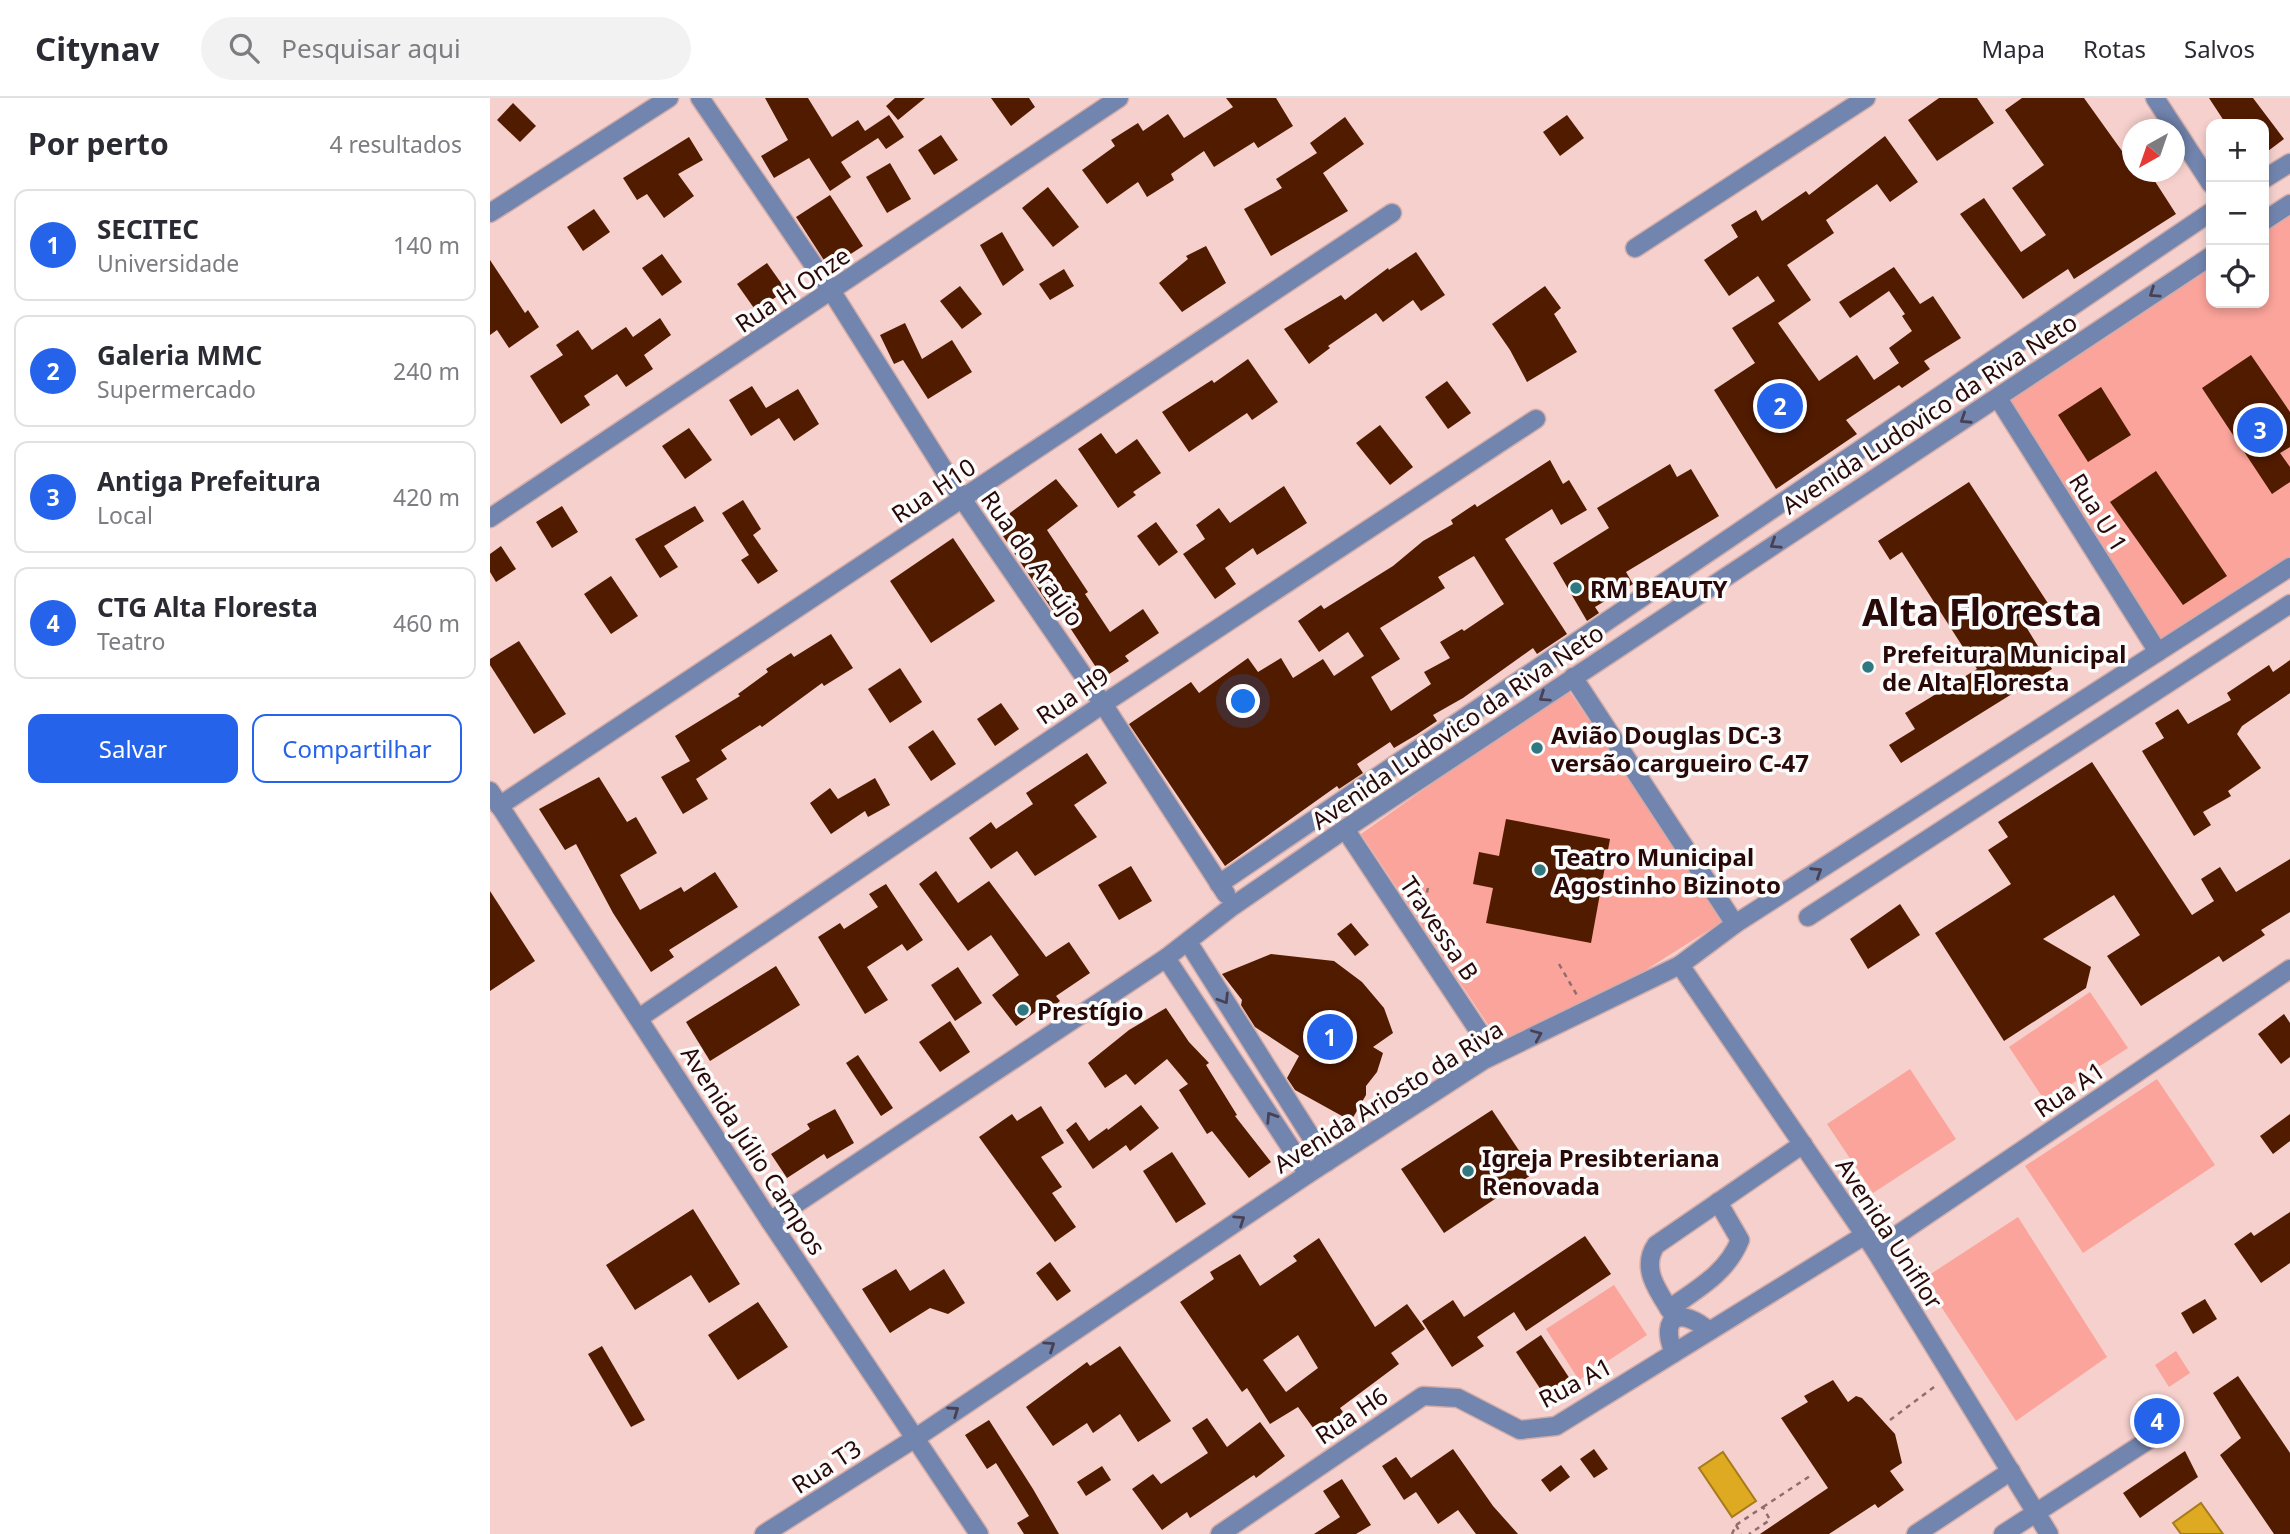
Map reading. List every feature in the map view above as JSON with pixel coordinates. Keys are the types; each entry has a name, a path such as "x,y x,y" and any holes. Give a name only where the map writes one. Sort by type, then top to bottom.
{"street":[{"path":"490,213 669,98"},
{"name":"Rua do Araújo","path":"700,98 832,292 963,500 1103,704 1233,906"},
{"name":"Rua H Onze","path":"490,518 1119,98"},
{"path":"1634,248 1866,98"},
{"path":"2155,98 2210,182"},
{"path":"2269,176 2290,163"},
{"path":"2269,218 2290,204"},
{"name":"Rua H10","path":"495,799 963,500 1392,213"},
{"path":"1219,884 2206,215"},
{"name":"Avenida Ludovico da Riva Neto","path":"770,1222 1166,958 1233,906 1345,829 2206,259"},
{"name":"Rua U 1","path":"1998,398 2158,652"},
{"name":"Rua H9","path":"639,1018 1103,704 1536,419"},
{"name":"Avenida Ariosto da Riva","path":"914,1439 1308,1174 1494,1054 1586,1013 1680,965 1735,924 2290,567"},
{"path":"1808,917 2290,604"},
{"path":"1573,677 1735,924"},
{"name":"Avenida Júlio Campos","path":"495,799 770,1222 979,1534"},
{"name":"Travessa B","path":"1345,829 1494,1054"},
{"path":"1188,942 1327,1162"},
{"path":"1166,958 1308,1174"},
{"name":"Avenida Uniflor","path":"1680,965 1875,1250 2049,1534"},
{"name":"Rua A1","path":"1875,1250 2290,969"},
{"path":"1244,1077 1265,1064"},
{"path":"1672,1314 1650,1275 1650,1253 1656,1245 1803,1144"},
{"path":"1674,1353 1667,1336 1672,1314 1734,1257 1740,1240 1718,1202"},
{"name":"Rua A1","path":"1520,1430 1556,1426 1865,1235"},
{"path":"1672,1314 1698,1321 1709,1331"},
{"name":"Rua H6","path":"1220,1534 1423,1396 1458,1398 1520,1430"},
{"path":"2003,1534 2164,1430"},
{"name":"Rua T3","path":"764,1534 914,1439"},
{"path":"1916,1534 2011,1471"}],"path":[{"path":"1407,923 1420,917 1427,888"},
{"path":"1559,964 1586,1013"},
{"path":"1890,1420 1950,1375"},
{"path":"1732,1534 1736,1525 1810,1476"},
{"path":"1749,1534 1770,1520 1763,1507"},
{"path":"1736,1525 1741,1534"}],"shaded area":[{"path":"2290,214 2290,559 2161,643 2007,399 2206,269 2206,308 2269,308 2269,228"},
{"path":"1567,688 1725,920 1633,978 1572,1010 1499,1041 1361,834"},
{"path":"2090,992 2128,1048 2045,1101 2009,1047"},
{"path":"1910,1069 1956,1139 1873,1193 1827,1124"},
{"path":"2157,1079 2215,1165 2083,1253 2025,1166"},
{"path":"2018,1217 2107,1357 2016,1421 1923,1279"},
{"path":"1614,1285 1647,1335 1579,1380 1546,1329"},
{"path":"2176,1351 2190,1373 2169,1387 2155,1365"},
{"path":"1723,1452 1756,1501 1732,1517 1699,1468"},
{"path":"2201,1503 2223,1534 2181,1534 2173,1523"}],"building":[{"path":"765,98 808,98 832,137 858,120 865,131 889,115 904,137 886,149 878,138 841,162 851,177 830,191 809,158 774,178 761,156 788,140"},
{"path":"895,98 925,98 898,120 886,106"},
{"path":"991,98 1029,98 1035,107 1011,126"},
{"path":"1226,98 1276,98 1293,126 1258,148 1254,142 1214,167 1204,151 1171,174 1174,180 1147,197 1138,182 1107,204 1082,170 1115,146 1111,140 1138,123 1143,131 1168,114 1184,138 1233,107"},
{"path":"1939,98 1977,98 1994,123 1937,161 1908,120"},
{"path":"2022,98 2084,98 2122,151 2122,182 2155,182 2176,214 2074,279 2068,269 2023,299 1960,214 1984,198 2021,252 2046,235 2012,188 2044,165 2005,110"},
{"path":"2209,98 2253,98 2269,119 2223,119"},
{"path":"513,103 536,126 520,142 497,120"},
{"path":"1567,115 1584,138 1560,156 1543,132"},
{"path":"1345,117 1364,144 1323,173 1348,211 1271,256 1244,209 1282,188 1276,179 1317,153 1310,143"},
{"path":"2269,119 2284,139 2269,150"},
{"path":"941,135 958,160 934,175 918,150"},
{"path":"1885,136 1918,182 1890,202 1877,184 1826,220 1834,233 1787,265 1811,300 1778,323 1819,381 1857,355 1874,380 1899,363 1889,348 1912,331 1902,316 1905,314 1889,291 1850,318 1839,302 1894,267 1920,304 1933,296 1961,338 1924,361 1930,369 1902,388 1899,385 1846,420 1857,434 1776,489 1714,390 1755,363 1732,328 1775,301 1758,276 1729,296 1704,260 1738,237 1731,225 1756,210 1762,221 1806,191 1809,195"},
{"path":"689,137 703,160 678,174 694,196 664,218 647,194 637,200 623,178"},
{"path":"890,163 911,199 887,213 866,177"},
{"path":"1048,187 1079,227 1053,247 1022,208"},
{"path":"830,195 863,246 829,268 796,217"},
{"path":"594,209 610,232 583,251 567,227"},
{"path":"1002,232 1024,270 1003,286 980,245"},
{"path":"1206,246 1226,283 1182,312 1159,283 1188,259 1186,256"},
{"path":"1416,252 1445,295 1421,311 1413,300 1383,322 1376,313 1328,346 1330,348 1309,364 1284,329 1341,295 1345,300 1388,268 1389,270"},
{"path":"662,254 682,282 662,296 642,268"},
{"path":"490,260 525,313 528,310 539,327 509,348 497,330 490,335"},
{"path":"767,263 786,290 756,311 737,284"},
{"path":"1064,269 1074,286 1050,300 1039,284"},
{"path":"960,286 982,314 962,329 940,301"},
{"path":"1545,286 1561,308 1554,314 1577,352 1527,382 1492,324"},
{"path":"660,318 671,335 644,355 653,369 626,387 617,374 584,396 590,405 561,424 530,376 563,355 556,345 578,330 592,350 626,327 633,337"},
{"path":"905,323 922,359 952,340 972,372 928,399 903,360 894,364 880,335"},
{"path":"2251,355 2290,412 2290,447 2280,453 2290,467 2290,482 2272,494 2202,388"},
{"path":"1248,359 1278,402 1252,420 1247,413 1189,452 1162,412 1212,380 1214,383"},
{"path":"1447,381 1471,413 1448,429 1425,397"},
{"path":"752,386 766,408 798,389 819,424 794,441 779,418 751,436 729,400"},
{"path":"2101,387 2131,435 2088,462 2058,415"},
{"path":"1380,425 1413,467 1390,485 1356,443"},
{"path":"689,428 712,460 685,479 662,446"},
{"path":"1101,433 1116,454 1137,439 1161,473 1133,492 1136,495 1118,508 1078,449"},
{"path":"1550,460 1563,484 1569,480 1587,510 1561,525 1552,509 1505,539 1567,634 1537,654 1533,648 1463,698 1433,715 1437,721 1416,735 1394,748 1390,742 1357,764 1363,773 1339,789 1337,786 1225,866 1129,724 1191,682 1199,693 1248,658 1258,672 1281,658 1293,678 1323,659 1334,676 1364,656 1348,632 1319,652 1298,621 1321,605 1324,609 1393,566 1423,541 1453,524 1451,520 1475,504 1477,507","holes":["1474,556 1504,604 1464,631 1462,629 1440,642 1450,658 1424,672 1431,684 1391,711 1371,677 1400,659 1380,628 1445,588 1438,577"]},
{"path":"1670,464 1677,477 1691,469 1719,516 1626,572 1633,584 1595,607 1599,613 1587,621 1553,563 1609,528 1597,508"},
{"path":"2156,471 2227,576 2183,605 2110,502"},
{"path":"1056,479 1078,506 1047,530 1088,592 1085,594 1110,632 1143,609 1159,633 1125,656 1129,661 1103,678 1059,611 1055,614 995,524"},
{"path":"1969,482 2051,608 2025,625 2052,669 1901,763 1889,745 1915,729 1905,713 1977,669 1902,552 1890,560 1878,541"},
{"path":"1284,486 1307,523 1257,555 1253,548 1225,568 1236,584 1215,599 1183,554 1205,539 1196,525 1219,508 1230,523"},
{"path":"743,500 761,529 753,535 778,571 758,584 741,560 749,555 722,513"},
{"path":"562,506 578,532 552,548 536,522"},
{"path":"695,506 704,521 664,546 678,567 660,578 635,539"},
{"path":"1156,522 1178,552 1159,566 1137,536"},
{"path":"953,538 995,601 931,643 890,581"},
{"path":"501,546 516,569 496,582 490,572 490,554"},
{"path":"611,576 638,616 611,634 584,594"},
{"path":"831,634 853,668 824,686 822,683 762,727 760,725 721,750 727,759 696,779 708,799 683,814 661,777 690,761 675,736 740,696 738,694 768,672 766,669 791,653 794,657"},
{"path":"519,641 566,714 534,734 490,665 490,659"},
{"path":"2290,660 2290,693 2242,726 2237,734 2261,768 2228,791 2231,796 2203,812 2211,825 2194,836 2142,751 2164,738 2155,723 2178,709 2188,724 2231,700 2227,693 2269,665 2273,672"},
{"path":"900,668 922,702 890,723 868,689"},
{"path":"1001,703 1019,729 995,746 977,719"},
{"path":"933,730 956,764 931,781 908,747"},
{"path":"1087,753 1107,783 1074,805 1097,837 1035,876 1017,851 991,869 969,838 991,822 996,829 1033,804 1026,793"},
{"path":"2092,762 2192,915 2214,901 2201,879 2220,867 2236,892 2290,859 2290,912 2261,930 2265,935 2223,962 2219,956 2141,1006 2107,956 2140,935 2114,895 2043,939 2091,967 2086,988 2004,1041 1935,933 2011,884 1988,850 2008,837 1998,822"},
{"path":"599,777 627,822 636,817 657,853 620,875 640,910 681,887 684,892 715,872 738,907 669,950 674,957 651,972 613,913 576,844 565,850 539,809"},
{"path":"875,778 890,805 868,817 865,811 831,834 810,803 830,788 838,799"},
{"name":"Teatro Municipal Agostinho Bizinoto","path":"1506,819 1610,839 1591,943 1486,923 1493,888 1473,884 1479,852 1499,856"},
{"path":"1131,866 1152,901 1119,920 1098,885"},
{"path":"936,871 958,903 989,881 1046,957 1069,942 1090,973 1056,996 1060,1001 1043,1014 1039,1009 1016,1026 992,995 1019,975 991,935 968,951 919,884"},
{"path":"886,884 923,940 907,951 902,944 867,967 888,1000 865,1014 818,937 840,923 844,929 878,907 869,894"},
{"path":"490,891 535,961 490,991"},
{"path":"1900,904 1920,935 1868,969 1850,939"},
{"path":"1351,923 1369,945 1355,956 1337,934"},
{"path":"1271,954 1334,961 1362,982 1384,1008 1393,1033 1373,1047 1383,1053 1377,1072 1366,1086 1366,1095 1351,1121 1295,1090 1287,1078 1299,1056 1255,1027 1241,1005 1242,1000 1222,974"},
{"path":"776,966 800,1005 710,1061 686,1022"},
{"path":"958,967 982,1003 955,1021 931,985"},
{"path":"1166,1008 1189,1042 1209,1063 1206,1065 1237,1115 1235,1116 1271,1162 1249,1178 1212,1131 1207,1134 1179,1090 1188,1084 1167,1059 1135,1085 1126,1074 1105,1088 1088,1063 1129,1030"},
{"path":"2284,1014 2290,1023 2290,1057 2281,1064 2258,1034"},
{"path":"950,1021 970,1052 940,1072 919,1042"},
{"path":"858,1055 893,1108 881,1116 846,1063"},
{"path":"1141,1105 1159,1128 1130,1151 1126,1145 1093,1169 1066,1130 1076,1122 1089,1141"},
{"path":"1041,1106 1064,1143 1041,1157 1062,1187 1052,1193 1076,1227 1055,1242 979,1137 1012,1114 1017,1121"},
{"path":"835,1109 854,1143 827,1159 824,1154 787,1178 771,1154 810,1129 807,1124"},
{"name":"Igreja Presibteriana Renovada","path":"1492,1110 1534,1173 1444,1233 1401,1169"},
{"path":"2290,1114 2290,1141 2273,1154 2260,1136"},
{"path":"1172,1152 1206,1204 1176,1223 1143,1171"},
{"path":"693,1209 740,1284 709,1303 691,1275 635,1310 606,1265"},
{"path":"2290,1212 2290,1263 2261,1283 2234,1244 2251,1232 2254,1236"},
{"path":"1585,1236 1611,1274 1526,1331 1514,1312 1477,1337 1484,1346 1452,1367 1422,1321 1453,1300 1464,1317"},
{"path":"1319,1238 1375,1327 1407,1304 1425,1329 1391,1353 1399,1364 1340,1408 1346,1416 1319,1436 1298,1407 1270,1424 1247,1388 1242,1392 1180,1302 1214,1279 1210,1272 1240,1254 1260,1286 1297,1261 1293,1256","holes":["1298,1335 1318,1368 1286,1392 1263,1360"]},
{"path":"1050,1262 1071,1291 1057,1301 1036,1273"},
{"path":"896,1269 910,1291 944,1269 965,1303 948,1314 930,1308 890,1333 862,1289"},
{"path":"2205,1299 2217,1319 2193,1334 2181,1313"},
{"path":"758,1302 788,1347 738,1380 708,1335"},
{"path":"1541,1335 1570,1379 1545,1396 1516,1352"},
{"path":"602,1346 645,1420 631,1427 588,1354"},
{"path":"1120,1346 1171,1421 1138,1442 1120,1414 1093,1433 1087,1423 1053,1446 1026,1407 1087,1362 1090,1366"},
{"path":"2238,1376 2290,1453 2290,1534 2274,1534 2220,1455 2241,1438 2213,1393"},
{"path":"1833,1380 1848,1402 1856,1396 1862,1398 1895,1434 1902,1463 1890,1471 1904,1490 1878,1508 1875,1504 1829,1534 1760,1534 1828,1488 1781,1418 1808,1402 1804,1396"},
{"path":"1207,1418 1227,1447 1260,1422 1285,1456 1256,1478 1254,1475 1190,1518 1187,1512 1162,1530 1132,1489 1153,1474 1161,1484 1208,1453 1192,1428"},
{"path":"989,1420 1059,1534 1024,1534 1017,1523 1029,1516 996,1463 987,1469 965,1435"},
{"path":"1453,1449 1493,1506 1518,1534 1476,1534 1458,1510 1438,1524 1416,1492 1404,1500 1382,1466 1396,1457 1411,1478"},
{"path":"1594,1449 1608,1469 1594,1478 1580,1459"},
{"path":"2185,1451 2198,1477 2140,1518 2123,1493"},
{"path":"1561,1465 1570,1477 1550,1492 1541,1480"},
{"path":"1102,1466 1111,1480 1086,1496 1077,1482"},
{"path":"1342,1479 1371,1525 1356,1534 1314,1534 1340,1517 1323,1491"}],"place":[{"name":"Galeria MMC","path":"1780,406"},
{"name":"Antiga Prefeitura","path":"2260,430"},
{"name":"RM BEAUTY","path":"1576,588"},
{"name":"Prefeitura Municipal de Alta Floresta","path":"1868,667"},
{"name":"Avião Douglas DC-3 versão cargueiro C-47","path":"1537,748"},
{"name":"Teatro Municipal Agostinho Bizinoto","path":"1540,870"},
{"name":"Prestígio","path":"1023,1010"},
{"name":"SECITEC","path":"1330,1037"},
{"name":"Igreja Presibteriana Renovada","path":"1468,1171"},
{"name":"CTG Alta Floresta","path":"2157,1421"}],"district":[{"name":"Alta Floresta","path":"1982,611"}]}
